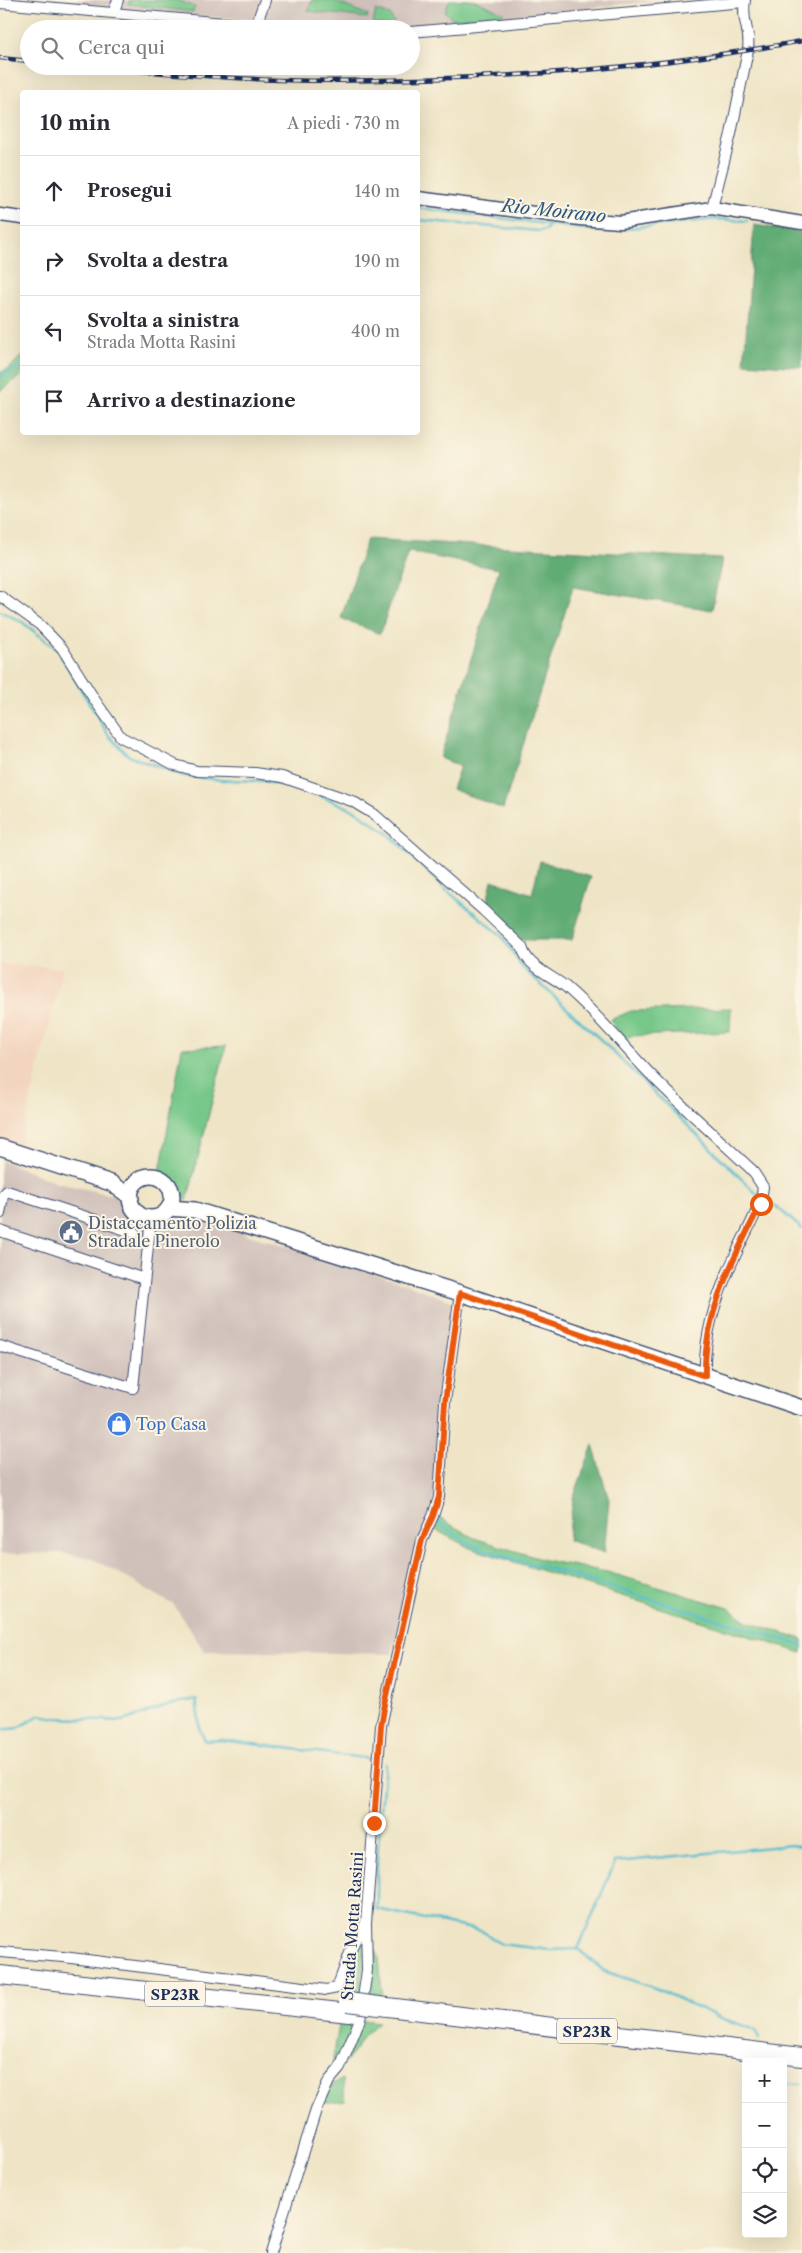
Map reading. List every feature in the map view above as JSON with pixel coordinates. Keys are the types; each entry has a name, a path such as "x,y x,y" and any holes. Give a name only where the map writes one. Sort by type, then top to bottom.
{"highway":[{"name":"SP23R","path":"0,1964 348,2008"},
{"name":"SP23R","path":"0,1974 372,2010 802,2057"},
{"name":"SP23R","path":"372,2010 742,2060"},
{"path":"787,2065 802,2067"}],"main road":[{"path":"0,1147 111,1183 131,1196"},
{"path":"111,1183 137,1182 144,1178 157,1177 167,1184 170,1202 161,1215 151,1218 135,1210 131,1196 137,1182"},
{"path":"170,1202 460,1293 802,1408"}],"street":[{"path":"114,11 118,0"},
{"path":"258,20 266,0"},
{"path":"420,31 744,1 742,15 750,37 748,50 731,134 712,208"},
{"path":"0,3 90,5 114,11 199,20"},
{"path":"420,198 620,222 712,208 802,223"},
{"path":"0,216 20,218"},
{"path":"0,596 40,624 62,648 96,702 122,737 175,765 197,771 255,773 282,777 352,801 376,815 522,947 524,955 529,961 565,987 588,1007 657,1081 752,1170 763,1187 761,1204 735,1256 719,1298 708,1333 704,1357 705,1376"},
{"path":"0,1214 3,1195 6,1191 135,1233"},
{"path":"0,1346 133,1388 151,1218"},
{"path":"0,1231 144,1279"},
{"name":"Strada Motta Rasini","path":"271,2253 316,2110 329,2081 340,2068 360,2019 367,1970 366,1923 381,1726 422,1540 439,1497 445,1402 460,1293"},
{"path":"0,1952 62,1957 327,1990 337,1988 354,1942 366,1923"}],"shaded area":[{"path":"41,0 660,0 420,27 420,20 266,20 195,16"},
{"path":"0,964 63,968 19,1148 0,1142"},
{"path":"2,1160 57,1183 117,1196 130,1219 155,1227 186,1217 304,1251 452,1301 436,1493 428,1516 392,1654 204,1651 174,1605 99,1562 86,1557 62,1553 0,1554 0,1173"}],"green space":[{"path":"130,0 178,0 195,7 193,12 128,4"},
{"path":"312,0 331,0 368,15 367,18 308,11"},
{"path":"449,0 474,0 504,13 501,16 452,19 445,12"},
{"path":"376,10 390,15 393,20 374,20"},
{"path":"754,225 802,232 802,367 744,363"},
{"path":"20,357 20,376 0,391 0,373 11,367"},
{"path":"367,539 722,559 712,610 573,587 503,809 452,789 460,766 440,758 499,569 408,552 380,634 341,618"},
{"path":"540,861 591,877 572,940 519,940 486,908 492,880 532,894"},
{"path":"731,1008 730,1032 630,1036 625,1040 610,1020 631,1011"},
{"path":"226,1046 187,1201 179,1193 174,1181 160,1172 182,1048"},
{"path":"593,1445 609,1500 604,1553 568,1540 573,1498"},
{"path":"439,1518 474,1538 544,1560 607,1572 729,1608 749,1622 802,1639 802,1653 470,1548 436,1530"},
{"path":"362,1938 365,1945 361,1991 341,1990"},
{"path":"373,1946 379,1958 382,1992 379,1996 370,1992"},
{"path":"340,2020 356,2020 340,2059 334,2062 333,2058"},
{"path":"363,2020 379,2022 369,2030 345,2062"},
{"path":"343,2079 345,2100 323,2103 329,2086"}],"waterway":[{"name":"Rio Moirano","path":"420,208 601,231 716,219 747,221"},
{"path":"420,220 539,231 545,230 550,225"},
{"name":"Rio Moirano","path":"0,377 20,366"},
{"path":"0,611 22,622 57,649"},
{"path":"61,656 109,736 129,756 184,776 222,780 265,781 304,790"},
{"path":"321,796 356,811 390,835 445,889 501,935 522,967 601,1040 759,1196"},
{"path":"764,1199 777,1207 802,1229"},
{"path":"437,1520 460,1538 489,1551 802,1645"},
{"path":"0,1730 18,1728 40,1715 57,1718 123,1721 171,1704 196,1699 200,1730 205,1741 222,1740 372,1759"},
{"path":"385,1763 377,1860 377,1909 482,1931 501,1944 550,1950 578,1949 604,1971 655,1988 721,2018 755,2030 759,2038"},
{"path":"578,1949 615,1862 791,1845 802,1846"},
{"path":"802,1917 802,1928"},
{"path":"787,2083 802,2084"}],"railway":[{"path":"190,75 297,81 516,75 612,68 802,41"},
{"path":"0,58 20,60"}],"place":[{"name":"Distaccamento Polizia Stradale Pinerolo","path":"71,1232"},
{"name":"Top Casa","path":"119,1424"}],"route":[{"path":"374,1823 381,1726 384,1709 422,1540 439,1497 445,1402 460,1293 705,1376 704,1357 708,1333 719,1298 735,1256 761,1204"}]}
